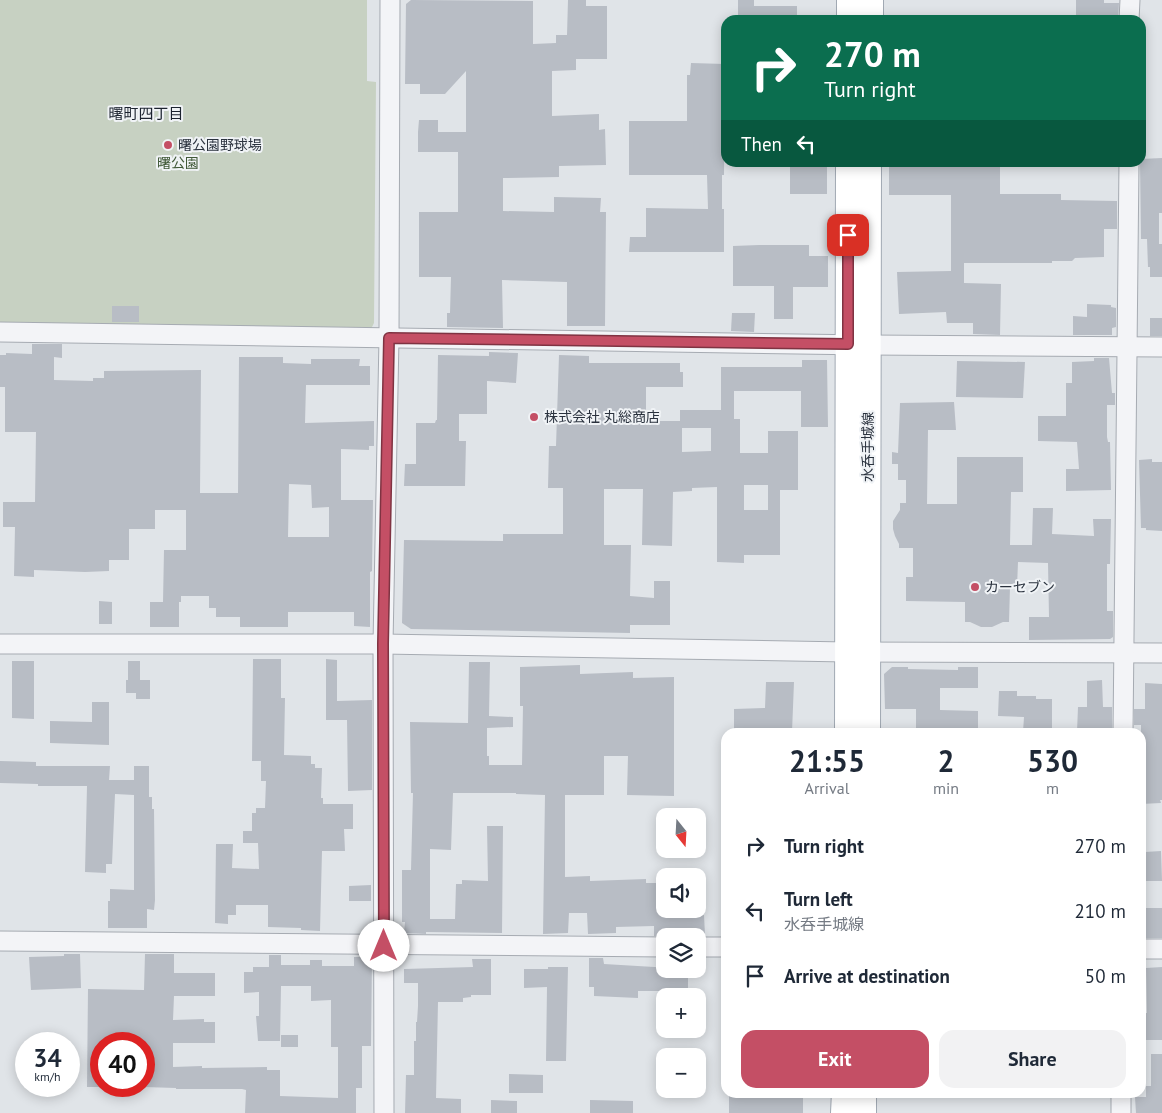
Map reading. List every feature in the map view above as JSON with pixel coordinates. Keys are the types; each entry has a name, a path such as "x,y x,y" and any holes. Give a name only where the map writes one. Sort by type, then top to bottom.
{"main road":[{"path":"849,0 849,15"},
{"path":"870,15 871,0"},
{"name":"水呑手城線","path":"848,167 858,344 858,651 868,728"},
{"name":"水呑手城線","path":"858,344 870,167"},
{"name":"水呑手城線","path":"848,728 858,651"},
{"path":"843,1113 844,1098"},
{"path":"864,1098 864,1113"}],"street":[{"path":"384,1113 383,644 389,338 390,0"},
{"path":"1129,15 1130,0"},
{"path":"1123,728 1129,167"},
{"path":"0,332 1162,347"},
{"path":"0,644 383,644 858,651 1162,653"},
{"path":"0,941 384,946 656,947"},
{"path":"706,947 721,947"},
{"path":"1146,949 1162,949"},
{"path":"1121,1098 1121,1113"}],"green space":[{"name":"曙公園","path":"0,0 367,0 367,81 376,82 374,323 371,329 0,324"}],"building":[{"path":"411,0 533,1 533,44 556,43 556,35 567,35 568,0 586,0 586,6 607,6 607,59 576,59 576,70 552,71 552,116 599,114 599,130 605,129 606,165 559,166 559,177 503,178 503,211 554,212 554,197 601,198 600,212 606,212 605,326 567,326 567,282 502,280 503,328 447,327 447,313 450,313 451,277 419,277 419,212 458,212 458,152 418,152 418,132 419,120 438,120 438,132 466,132 466,71 445,94 420,94 420,84 405,84 406,4"},
{"path":"738,0 754,0 754,6 797,6 797,15 738,15"},
{"path":"1076,0 1104,0 1104,3 1119,3 1118,15 1076,15"},
{"path":"691,63 721,64 721,167 724,167 724,175 722,175 724,252 629,252 630,237 646,237 646,208 708,209 707,175 629,175 629,121 687,121 687,75 690,75"},
{"path":"1162,158 1162,213 1159,213 1159,244 1162,244 1162,277 1150,277 1147,239 1141,239 1140,167 1146,167 1146,159"},
{"path":"790,167 827,167 827,194 790,194"},
{"path":"889,167 1000,167 1000,194 1061,194 1061,200 1117,201 1117,229 1104,229 1104,257 1075,258 1072,261 1052,261 1052,263 964,263 964,283 1001,284 1000,335 973,334 973,323 947,323 946,312 899,314 897,272 951,271 951,195 889,195"},
{"path":"809,245 809,256 828,256 828,287 793,287 793,319 774,319 774,286 733,286 733,246"},
{"path":"1087,304 1111,305 1111,307 1116,308 1116,327 1112,328 1112,335 1073,335 1073,316 1087,317"},
{"path":"112,306 139,306 139,322 112,322"},
{"path":"732,313 755,313 754,332 731,331"},
{"path":"1150,318 1162,318 1162,336 1150,336"},
{"path":"32,344 62,344 62,358 54,357 54,380 93,381 93,378 104,378 104,371 201,370 200,493 238,493 239,357 283,357 283,363 311,364 311,359 360,359 359,366 370,366 370,385 306,385 305,423 374,421 374,446 369,446 369,450 341,449 341,500 373,500 370,627 354,626 354,612 288,612 288,627 240,627 240,617 216,617 216,608 209,608 209,596 181,596 181,602 179,602 179,627 150,627 150,602 163,602 164,550 186,550 186,510 155,510 155,529 129,529 129,560 109,560 109,571 34,570 34,577 14,576 15,527 3,527 3,502 35,502 36,432 5,432 5,387 0,387 0,355 6,355 6,353 32,354","holes":["289,484 311,485 312,508 329,507 329,537 288,537"]},
{"path":"489,352 518,353 516,383 487,381 487,414 459,414 459,441 466,441 465,486 404,486 405,464 416,464 416,423 435,423 437,420 438,355 489,356"},
{"path":"559,355 589,356 589,363 680,363 680,372 683,372 683,387 646,387 646,421 680,421 680,410 721,410 721,367 802,367 802,360 827,360 828,427 801,427 801,391 734,391 734,419 740,419 740,453 768,453 768,431 798,431 798,490 780,490 780,555 744,555 744,563 717,562 717,487 692,488 692,491 673,492 672,546 642,545 643,489 604,489 604,545 631,545 630,596 654,598 654,581 670,581 670,625 630,625 630,633 411,629 402,623 404,540 503,541 503,534 563,534 563,488 548,488 549,446 556,446","holes":["682,428 711,428 711,451 682,452","744,485 768,485 768,510 744,510"]},
{"path":"1094,358 1109,358 1112,393 1115,393 1115,405 1107,405 1107,437 1108,442 1110,442 1111,490 1066,491 1066,469 1079,469 1077,442 1038,441 1038,416 1066,416 1066,383 1072,383 1072,362 1094,361"},
{"path":"957,361 1025,362 1023,398 956,397"},
{"path":"954,402 956,430 928,430 927,504 957,504 957,457 1023,457 1023,492 1011,492 1010,545 1032,545 1033,508 1053,508 1052,534 1094,536 1093,519 1111,519 1110,564 1107,564 1107,611 1113,611 1113,637 1110,639 1029,640 1029,617 1049,617 1048,563 1018,562 1017,587 1010,587 1009,622 1003,622 992,627 981,627 965,622 965,602 906,601 906,577 913,577 913,548 899,548 893,529 893,521 900,510 900,503 906,503 906,480 898,480 898,464 892,464 892,452 898,453 900,403"},
{"path":"1152,459 1152,462 1162,462 1162,531 1141,528 1139,460"},
{"path":"99,601 112,602 112,624 99,624"},
{"path":"253,659 281,659 281,698 285,698 284,755 311,756 311,764 315,764 315,768 322,768 321,798 323,798 323,804 353,804 353,829 344,829 345,851 322,851 320,931 301,930 301,928 268,927 268,905 236,905 236,915 228,915 228,924 215,923 216,844 233,844 232,868 259,869 258,843 243,843 243,831 252,831 252,813 256,813 256,808 265,808 266,781 261,781 261,761 252,761"},
{"path":"326,659 337,660 337,701 372,700 372,790 348,791 347,720 326,720"},
{"path":"12,661 34,661 34,719 12,718"},
{"path":"128,661 140,661 140,680 150,680 150,699 136,699 136,693 126,693"},
{"path":"469,662 490,662 489,716 513,717 513,727 487,728 487,756 489,756 489,765 522,765 523,706 520,706 520,667 580,665 580,674 633,672 633,678 674,677 674,796 627,795 628,756 604,756 604,795 565,795 565,877 590,876 590,881 646,879 646,883 656,883 656,918 704,918 705,928 656,928 656,936 654,936 654,926 616,927 616,933 588,934 587,913 569,913 568,933 543,934 545,795 453,793 451,850 430,849 430,919 455,919 456,884 462,884 462,880 488,881 487,826 503,826 502,933 404,933 405,922 402,922 402,870 411,870 413,793 411,793 410,722 468,723"},
{"path":"892,667 958,670 958,667 978,667 978,688 940,688 940,710 978,711 978,728 916,728 916,709 885,709 884,674"},
{"path":"1102,680 1103,707 1112,707 1112,728 1077,728 1078,707 1087,707 1087,681"},
{"path":"766,682 794,682 792,728 734,728 734,709 765,708"},
{"path":"1145,683 1162,684 1161,803 1146,804 1146,728 1141,728 1141,725 1134,725 1134,709 1145,709"},
{"path":"999,691 1017,691 1017,696 1036,696 1036,699 1052,699 1052,728 1023,728 1024,717 998,716"},
{"path":"92,702 109,702 109,745 50,743 50,721 92,722"},
{"path":"0,761 36,762 36,766 110,766 109,780 134,780 134,766 149,766 149,797 152,797 152,809 154,809 155,900 154,910 147,909 147,928 108,928 110,889 134,890 134,795 115,794 112,864 106,864 106,873 85,872 87,786 38,786 38,784 0,783"},
{"path":"1161,851 1162,881 1146,881 1146,852"},
{"path":"371,885 371,901 349,901 349,886"},
{"path":"1146,908 1162,908 1162,938 1146,938"},
{"path":"64,954 80,954 81,988 31,990 29,957 64,956"},
{"path":"145,954 174,954 174,973 215,973 215,996 174,996 173,1020 204,1019 204,1022 215,1022 215,1043 173,1043 173,1067 267,1067 267,1070 280,1070 280,1096 338,1098 338,1047 331,1047 331,1000 311,1001 311,986 281,986 280,1041 258,1041 256,1016 259,1016 259,992 244,993 244,972 253,972 253,967 269,967 269,955 281,955 281,965 310,965 310,960 322,960 322,966 354,966 354,957 372,957 371,1046 362,1046 362,1088 356,1088 356,1113 245,1113 246,1090 155,1087 155,1032 90,1032 90,1087 87,1087 88,989 144,990"},
{"path":"589,958 603,958 604,964 656,967 656,978 688,978 688,988 656,988 656,991 638,991 638,998 594,996 594,987 589,987"},
{"path":"472,959 491,959 491,995 471,995 471,997 463,998 463,1002 438,1002 436,1098 461,1099 461,1113 405,1113 406,1075 414,1075 418,983 404,983 404,969 473,967"},
{"path":"548,967 568,967 566,1061 546,1061 547,987 524,988 524,969 548,969"},
{"path":"1162,967 1162,1040 1146,1040 1146,968"},
{"path":"281,1035 298,1035 298,1047 281,1047"},
{"path":"1151,1054 1162,1054 1162,1113 1136,1113 1135,1098 1146,1098 1146,1086 1151,1086"},
{"path":"509,1074 543,1075 543,1093 509,1093"},
{"path":"729,1098 803,1098 803,1113 729,1113"},
{"path":"491,1100 517,1101 517,1113 491,1113"},
{"path":"590,1100 633,1101 633,1113 590,1113"}],"place":[{"name":"曙公園野球場","path":"168,145"},
{"name":"株式会社 丸総商店","path":"534,417"},
{"name":"カーセブン","path":"975,587"}],"district":[{"name":"曙町四丁目","path":"146,114"}],"route":[{"path":"384,946 383,644 389,338 848,344 848,235"}]}
